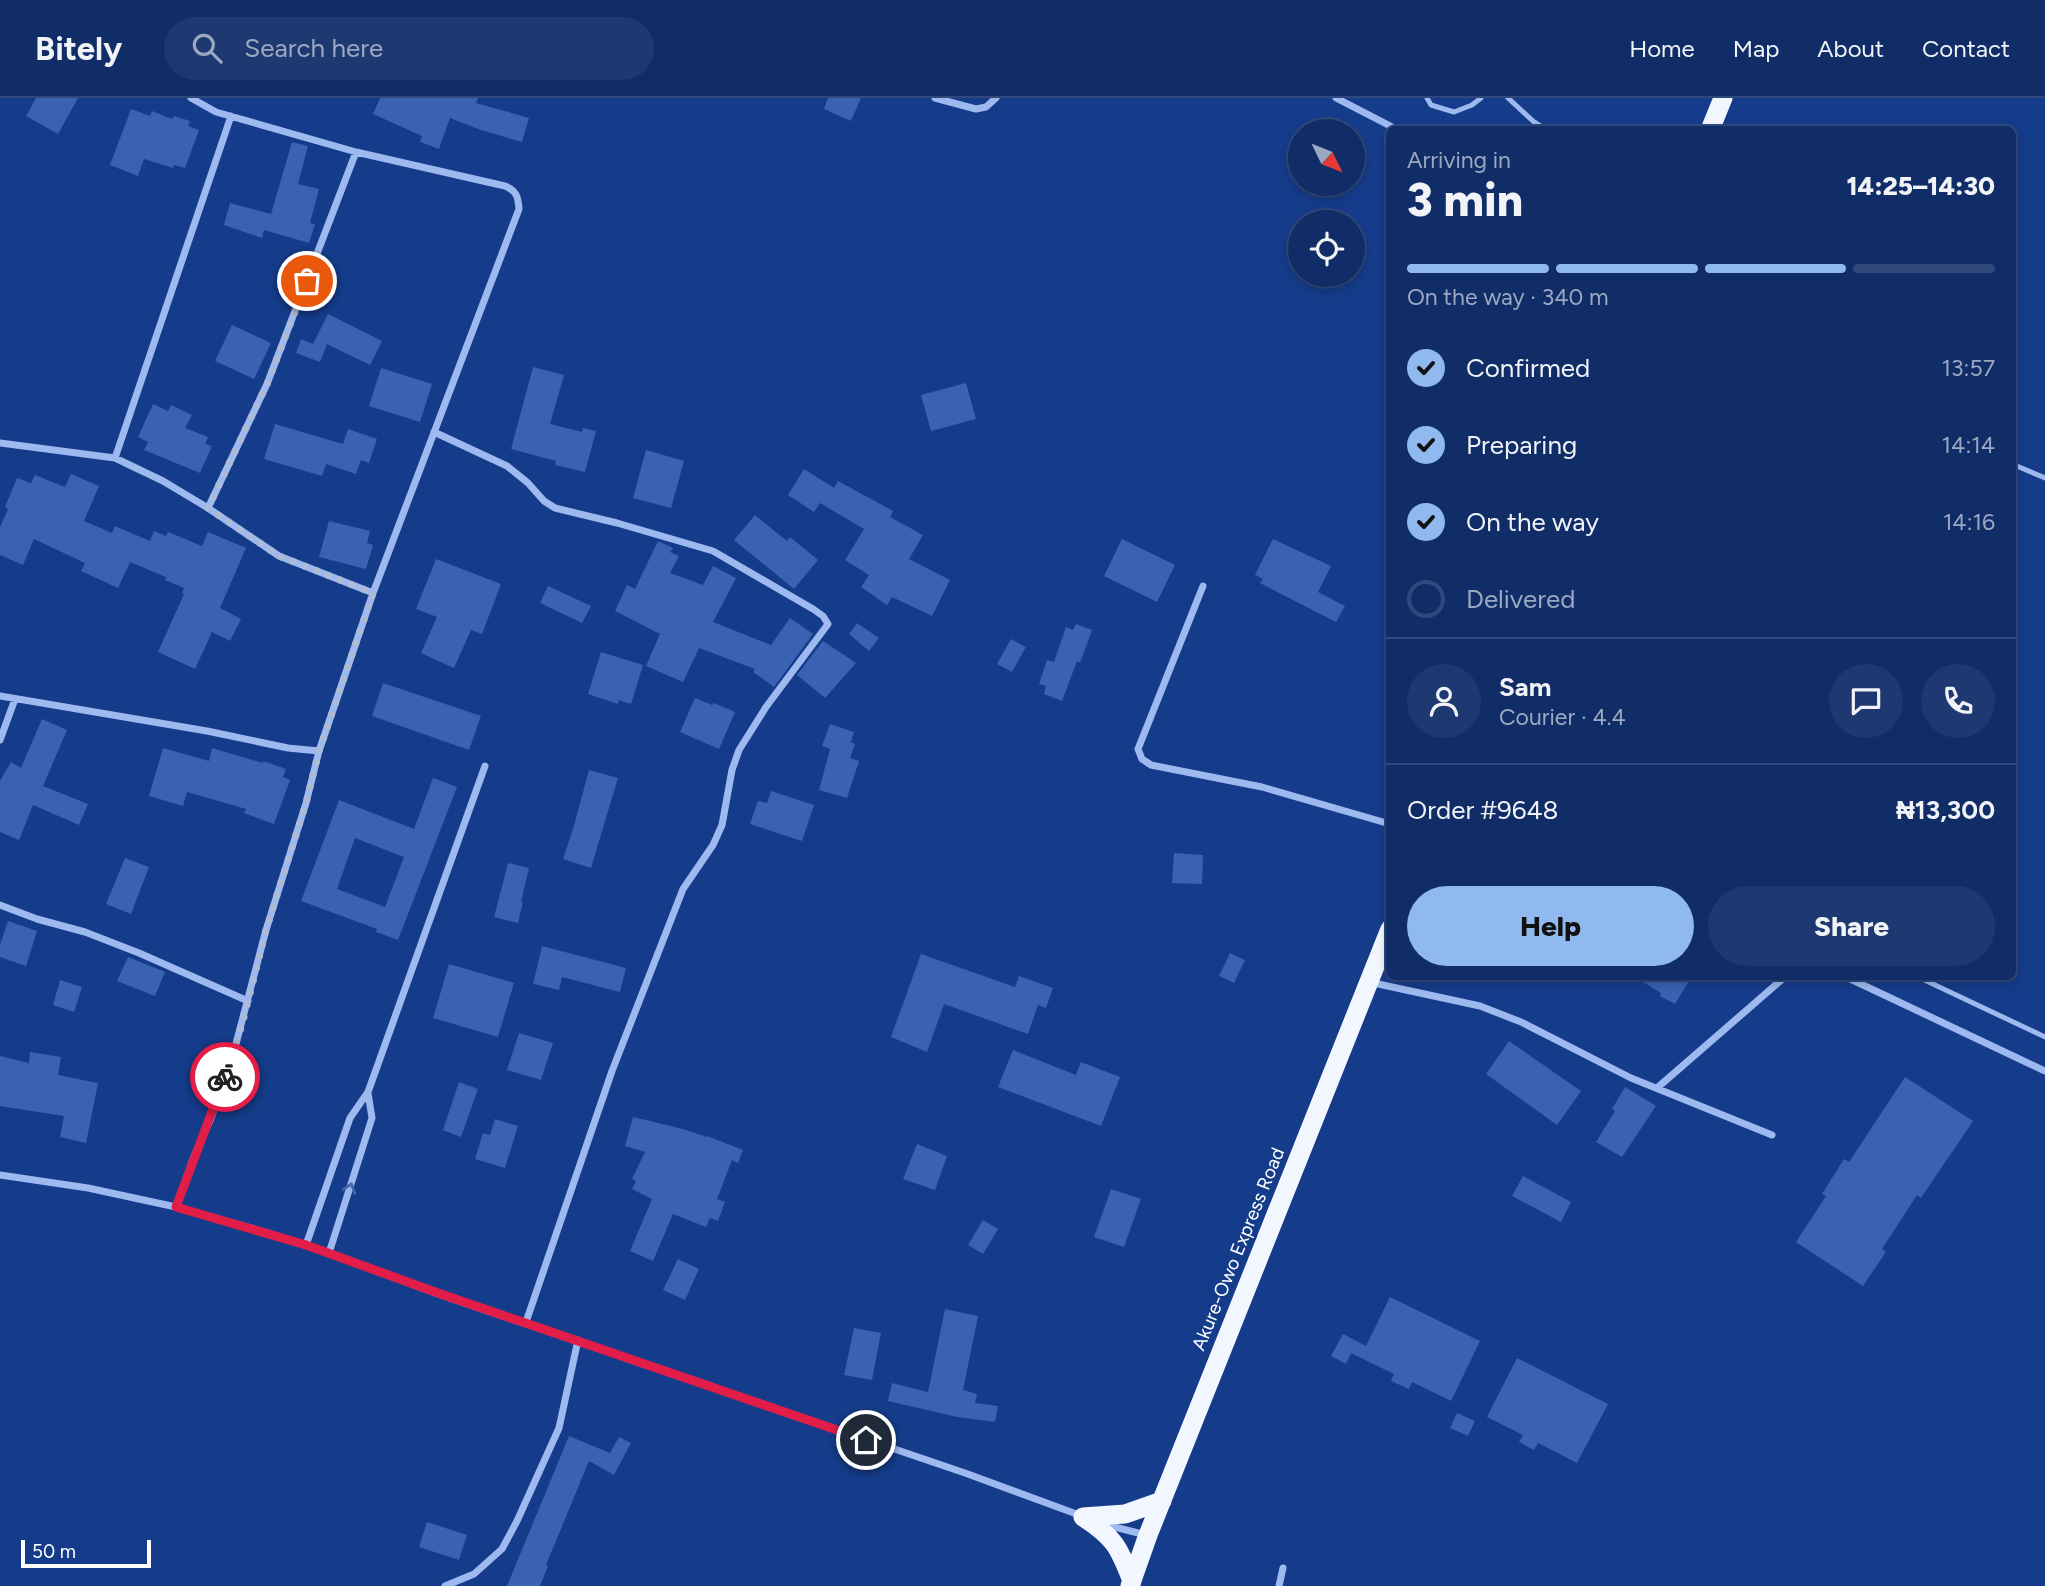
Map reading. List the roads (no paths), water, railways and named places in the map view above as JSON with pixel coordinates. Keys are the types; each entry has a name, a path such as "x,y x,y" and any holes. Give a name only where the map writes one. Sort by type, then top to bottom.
{"highway":[{"path":"1712,126 1723,98"},
{"name":"Akure-Owo Express Road","path":"1131,1583 1386,939"},
{"path":"1083,1517 1125,1514 1162,1501"},
{"path":"1083,1517 1101,1528 1112,1539 1121,1552 1131,1583"}],"street":[{"path":"176,1207 233,1055 266,930 306,803 319,751 373,593 519,209 513,189 505,186 356,152 216,112 191,98"},
{"path":"935,98 976,109 986,107 996,98"},
{"path":"1336,98 1390,126"},
{"path":"115,458 230,116"},
{"path":"208,508 267,384 356,152"},
{"path":"434,432 507,466 555,508 713,551 813,609 824,617 828,624 766,707 739,750 732,769 722,825 713,845 683,889 612,1071 526,1322"},
{"path":"0,443 115,458 163,481 279,556 373,593"},
{"path":"1203,586 1138,749 1142,758 1151,765 1262,787 1386,823"},
{"path":"0,696 207,731 288,748 319,751"},
{"path":"0,740 15,699"},
{"path":"306,1245 350,1118 368,1092 485,766"},
{"path":"0,905 128,948 248,1001"},
{"path":"1657,1088 1781,980"},
{"path":"1852,980 2045,1071"},
{"path":"1369,982 1480,1006 1521,1022 1631,1078 1772,1135"},
{"path":"329,1253 372,1118 368,1092"},
{"path":"0,1175 88,1188 176,1207 306,1245 438,1293 965,1473 1083,1517 1148,1535"},
{"path":"445,1586 474,1574 502,1549 559,1428 578,1340"},
{"path":"1279,1586 1283,1569"}],"lane":[{"path":"1427,98 1431,105 1454,112 1481,98"},
{"path":"1508,98 1540,126"},
{"path":"2016,466 2045,478"},
{"path":"1924,980 2045,1037"}]}
